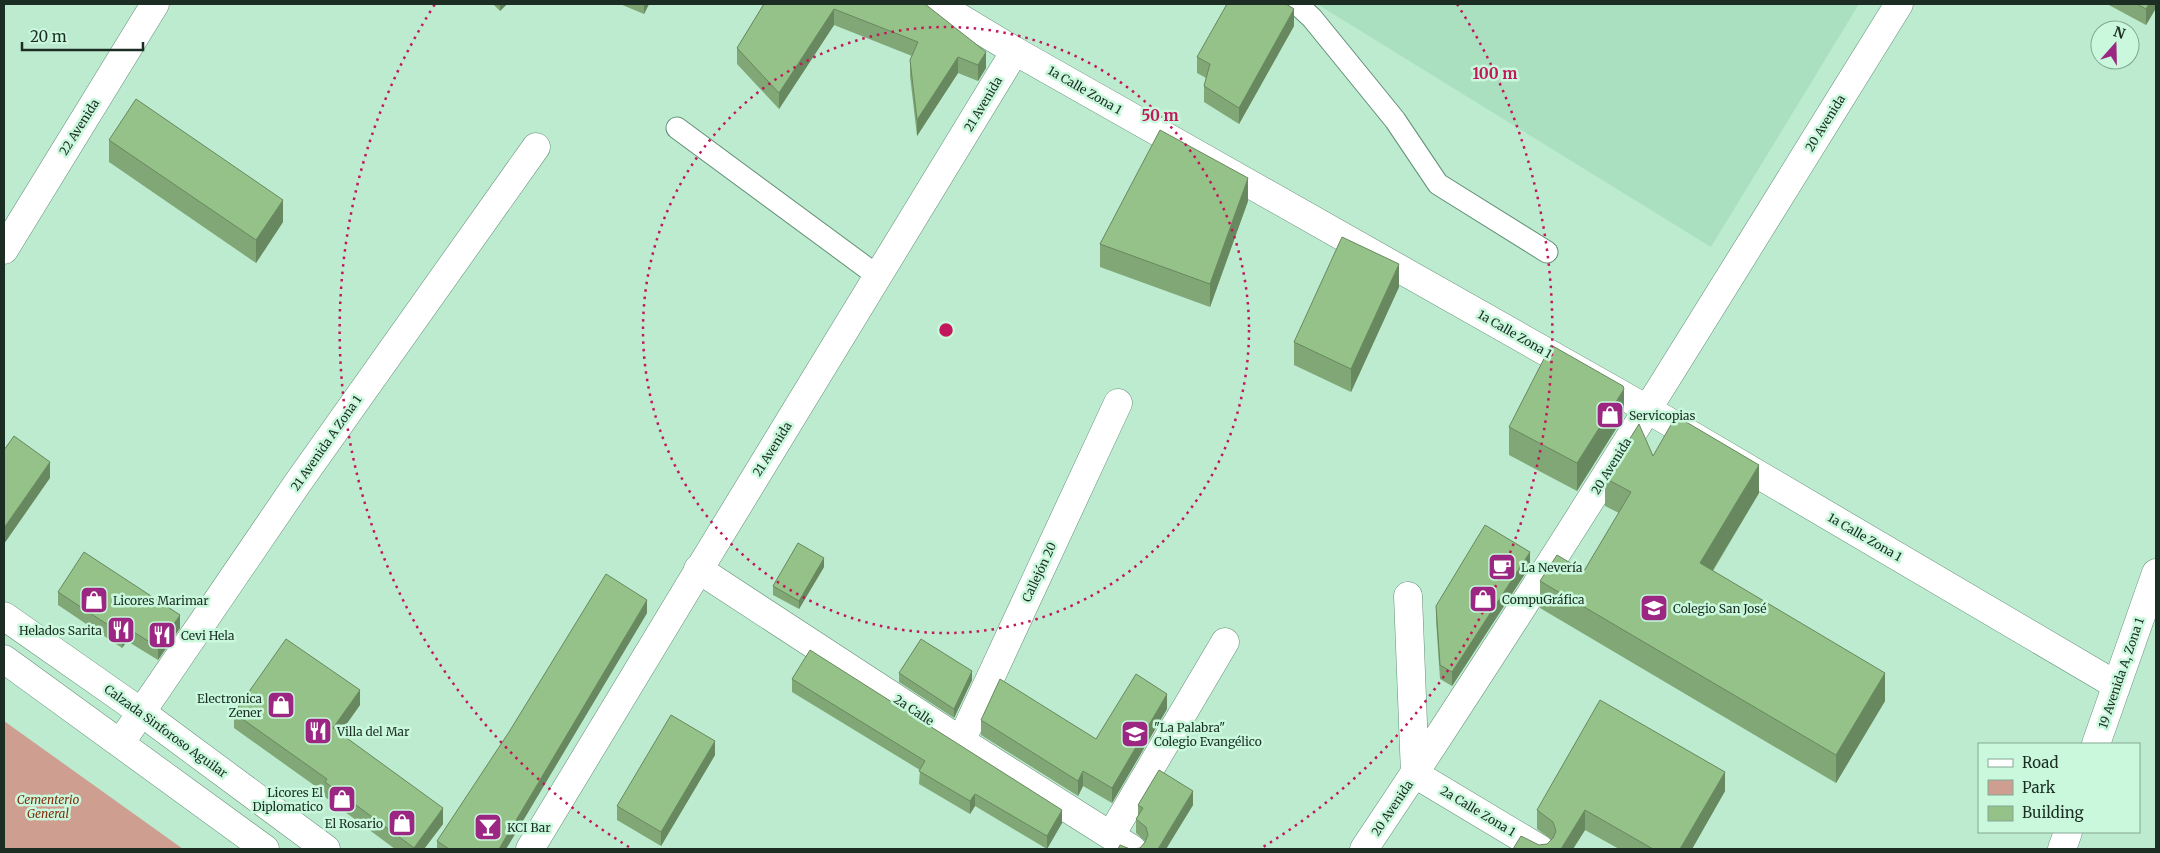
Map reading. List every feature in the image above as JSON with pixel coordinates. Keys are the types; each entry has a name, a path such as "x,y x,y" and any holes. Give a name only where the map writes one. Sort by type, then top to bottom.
{"street":[{"name":"22 Avenida","path":"4,250 155,4"},
{"name":"1a Calle Zona 1","path":"937,4 1015,51 1647,409 2116,685"},
{"name":"20 Avenida","path":"1364,849 1415,774 1647,409 1899,4"},
{"name":"21 Avenida","path":"530,849 698,569 879,277 1015,51"},
{"name":"21 Avenida A Zona 1","path":"121,742 297,484 536,147"},
{"name":"Callejón 20","path":"960,741 1118,403"},
{"name":"2a Calle","path":"698,569 960,741 1121,842"},
{"name":"19 Avenida A, Zona 1","path":"2096,743 2156,573"},
{"path":"1408,596 1415,774"},
{"name":"Calzada Sinforoso Aguilar","path":"4,616 141,712 326,849"},
{"path":"1121,842 1226,642"},
{"path":"4,659 121,742 265,849"},
{"name":"2a Calle Zona 1","path":"1415,774 1540,849"},
{"path":"2062,849 2068,833"}],"lane":[{"path":"1297,4 1312,18 1395,120 1438,184 1547,252"},
{"path":"677,128 879,277"}],"shaded area":[{"path":"1317,4 1859,4 1711,247"}],"green space":[{"name":"Cementerio General","path":"4,721 183,849 4,849"}],"building":[{"path":"764,4 925,4 986,52 978,65 958,57 917,120 910,60 918,42 834,9 779,93 737,48"},
{"path":"1227,4 1286,4 1294,9 1239,108 1204,86 1210,64 1197,57"},
{"path":"2137,4 2149,4 2146,9"},
{"path":"136,99 283,200 256,240 109,140"},
{"path":"1160,130 1248,178 1210,284 1100,244"},
{"path":"1342,237 1399,264 1351,369 1294,342"},
{"path":"1551,345 1623,386 1624,389 1577,463 1509,427"},
{"name":"Colegio San José","path":"1676,416 1759,465 1700,563 1885,673 1836,755 1540,581 1557,555 1584,571 1631,492 1605,478 1639,424 1653,456"},
{"path":"14,436 50,462 4,528 4,450"},
{"path":"1485,525 1530,552 1452,672 1440,665 1436,606"},
{"path":"798,543 824,558 799,601 773,586"},
{"path":"84,552 180,615 158,647 127,628 122,634 58,592"},
{"path":"606,574 647,600 499,849 449,849 437,841 509,732"},
{"path":"286,639 360,690 333,728 443,808 414,848 325,782 327,779 234,713"},
{"path":"921,639 972,671 954,709 899,673"},
{"path":"810,650 1062,810 1047,836 975,794 970,801 919,771 925,761 792,679"},
{"path":"1136,674 1167,694 1112,788 1083,771 1078,781 981,720 1000,679 1096,739"},
{"path":"1600,700 1725,772 1680,849 1653,849 1585,810 1561,849 1513,849 1521,836 1539,845 1547,844 1553,838 1556,831 1553,822 1537,810"},
{"path":"671,715 715,741 661,832 617,806"},
{"path":"1159,770 1193,791 1158,849 1134,849 1140,848 1148,835 1146,827 1136,819 1143,808 1138,805"},
{"path":"1120,845 1130,849 1118,849"}],"place":[{"name":"Servicopias","path":"1610,415"},
{"name":"La Nevería","path":"1502,567"},
{"name":"CompuGráfica","path":"1483,599"},
{"name":"Licores Marimar","path":"94,600"},
{"name":"Colegio San José","path":"1654,608"},
{"name":"Helados Sarita","path":"121,630"},
{"name":"Cevi Hela","path":"162,635"},
{"name":"Electronica Zener","path":"281,705"},
{"name":"Villa del Mar","path":"318,731"},
{"name":"\"La Palabra\" Colegio Evangélico","path":"1135,734"},
{"name":"Licores El Diplomatico","path":"342,799"},
{"name":"El Rosario","path":"402,823"},
{"name":"KCI Bar","path":"488,827"}]}
